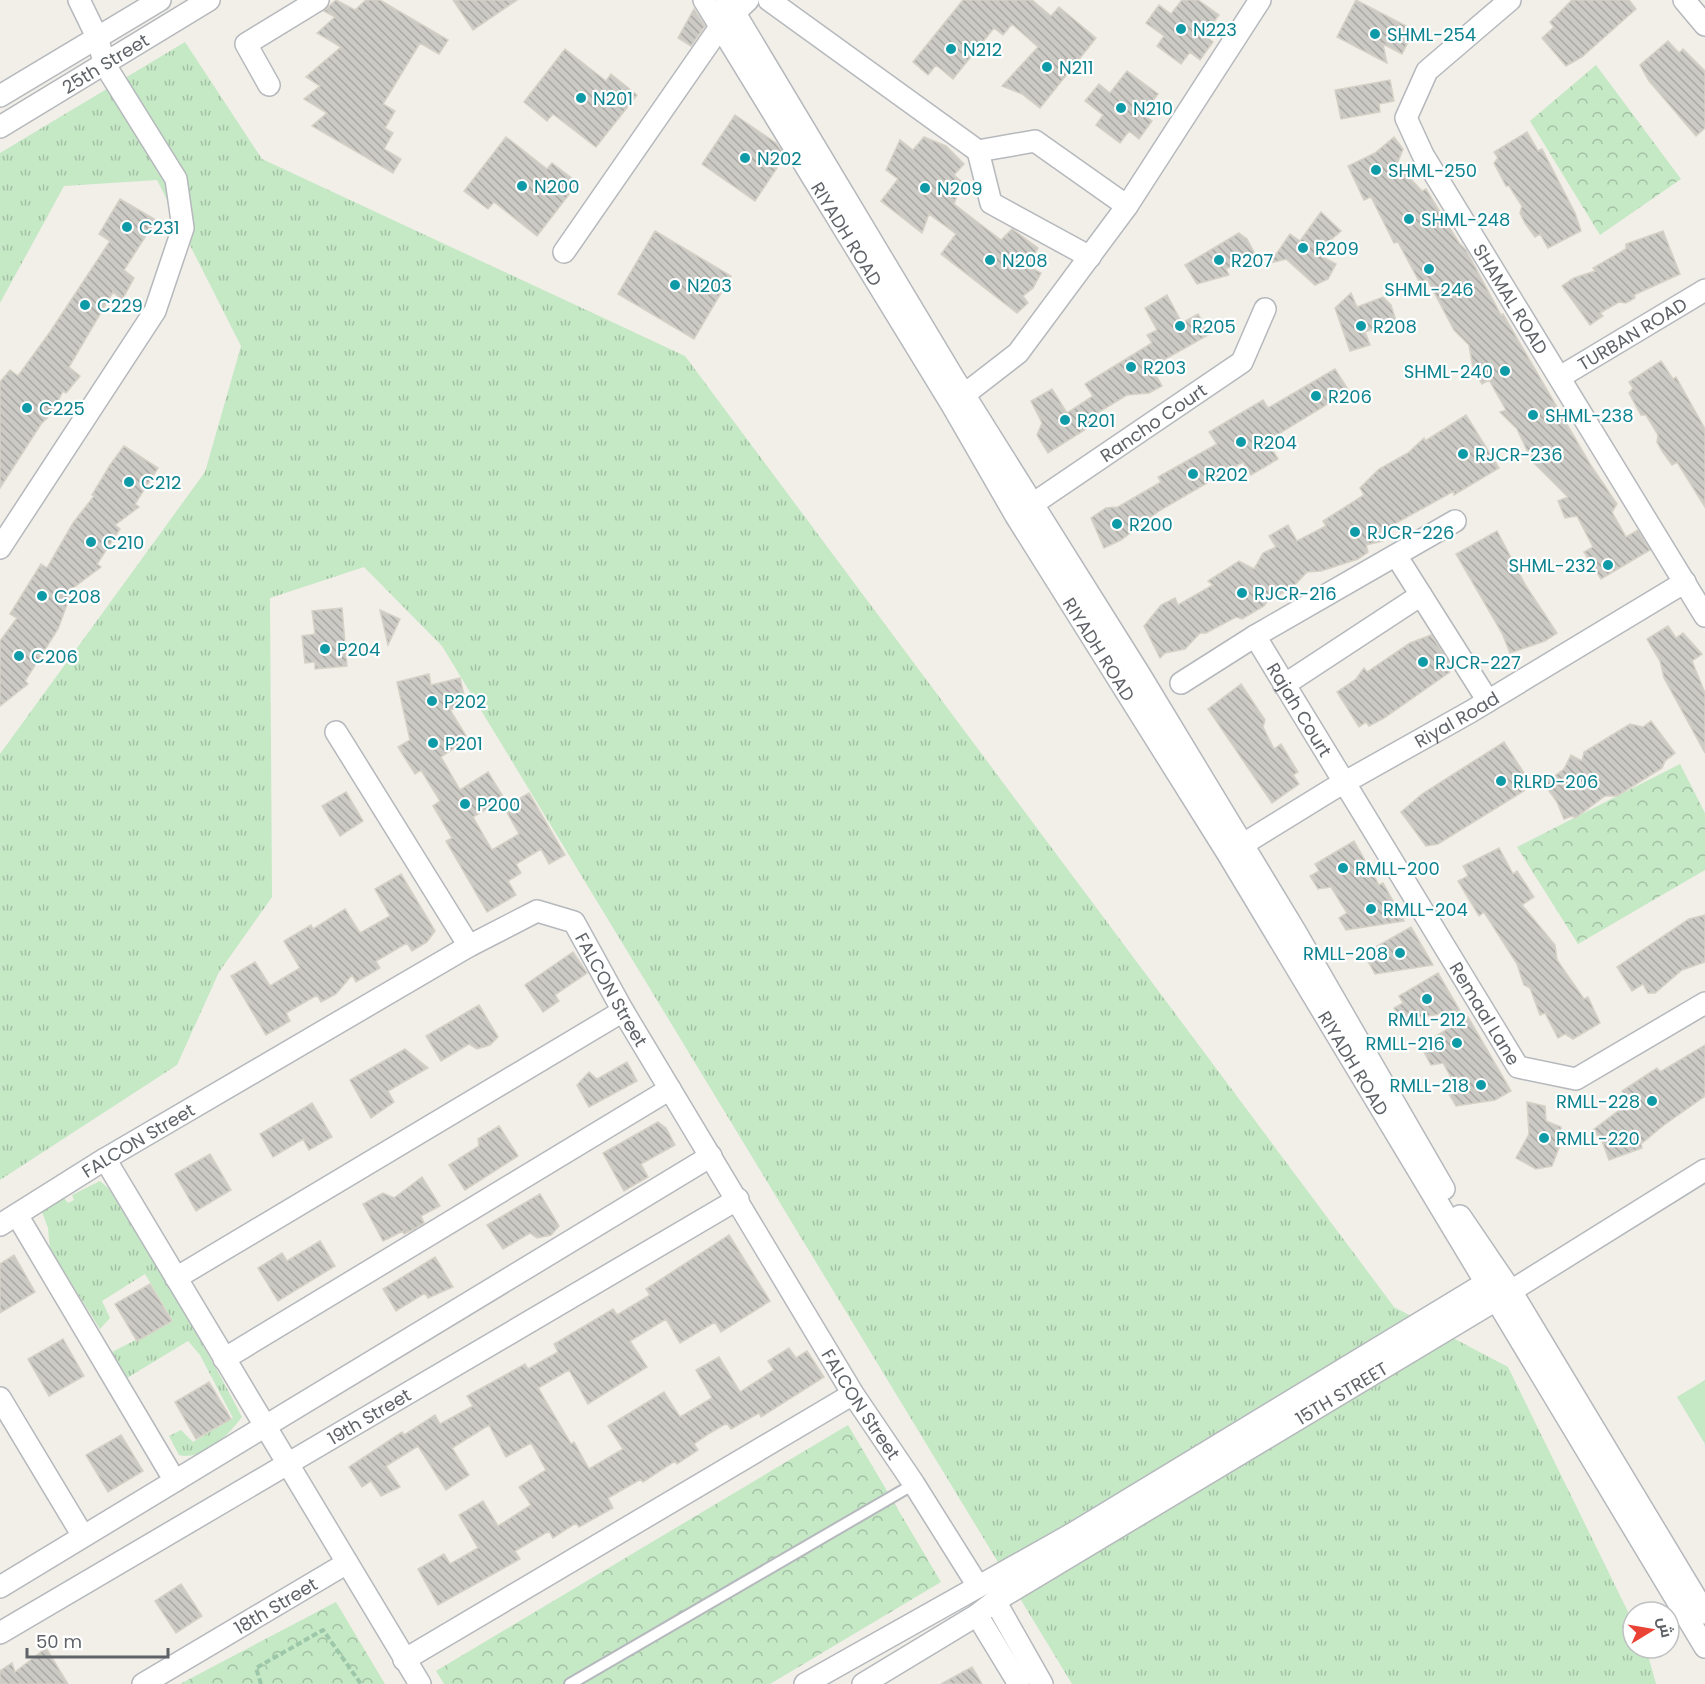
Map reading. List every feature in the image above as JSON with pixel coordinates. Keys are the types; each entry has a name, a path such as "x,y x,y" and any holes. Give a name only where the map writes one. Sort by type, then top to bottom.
{"street":[{"path":"0,548 155,311 183,228 176,178 105,65 97,37 79,0"},
{"name":"25th Street","path":"0,96 160,0"},
{"name":"25th Street","path":"0,127 209,0"},
{"path":"269,85 246,44 318,0"},
{"name":"RIYADH ROAD","path":"704,0 959,400 1034,503 1235,850 1497,1291"},
{"path":"770,0 978,151 991,203 1090,257"},
{"path":"959,400 1018,353 1090,257 1127,206 1258,0"},
{"name":"SHAMAL ROAD","path":"1510,0 1427,71 1406,118 1423,155 1705,616"},
{"path":"1684,0 1705,25"},
{"path":"564,252 737,4"},
{"name":"RIYADH ROAD","path":"737,4 947,367 959,400 1016,516 1235,850"},
{"path":"978,151 1035,141 1127,206"},
{"name":"TURBAN ROAD","path":"1560,377 1705,290"},
{"name":"Rancho Court","path":"1016,516 1242,362 1265,309"},
{"path":"1181,682 1255,636 1455,521"},
{"path":"1396,557 1488,701"},
{"name":"Riyal Road","path":"1235,850 1345,782 1488,701 1685,582"},
{"path":"1284,685 1421,595"},
{"name":"Rajah Court","path":"1255,636 1345,782"},
{"path":"336,732 469,946"},
{"name":"Remaal Lane","path":"1345,782 1518,1067 1576,1079 1705,1003"},
{"name":"FALCON Street","path":"8,1220 105,1159 469,946 537,911 574,922 623,1011 738,1199 853,1394 914,1484 978,1586"},
{"path":"176,1278 623,1011"},
{"path":"224,1359 670,1089"},
{"path":"0,1587 711,1156"},
{"path":"105,1159 420,1684"},
{"name":"15TH STREET","path":"877,1680 995,1601 1497,1291 1705,1170"},
{"name":"19th Street","path":"0,1633 288,1466 738,1199"},
{"path":"8,1220 175,1481"},
{"path":"805,1684 1497,1291"},
{"path":"1497,1291 1705,1613"},
{"path":"1497,1291 1705,1647"},
{"path":"404,1659 853,1394"},
{"path":"0,1398 83,1536"},
{"name":"18th Street","path":"144,1684 347,1563"},
{"path":"995,1601 1042,1684"},
{"path":"977,1615 1018,1684"}],"lane":[{"path":"570,1684 914,1484"}],"path":[{"path":"261,1684 256,1668 323,1630 361,1684"}],"green space":[{"path":"185,42 262,159 685,356 1394,1307 1508,1367 1622,1600 1621,1660 1649,1660 1656,1684 1072,1684 442,646 364,567 270,598 272,897 219,972 177,1065 0,1180 0,754 205,472 241,346 157,180 64,186 0,303 0,153"},
{"path":"1596,65 1681,179 1600,235 1530,121"},
{"path":"1680,764 1705,813 1705,870 1578,944 1517,847"},
{"path":"100,1181 109,1189 161,1274 242,1417 223,1439 197,1454 179,1455 169,1436 181,1430 193,1442 233,1418 200,1355 188,1341 127,1378 112,1352 173,1321 145,1274 102,1301 110,1318 100,1329 50,1250 48,1228 42,1212 64,1198 68,1203 74,1200 72,1195"},
{"path":"1705,1380 1705,1444 1677,1397"},
{"path":"848,1425 941,1582 770,1684 444,1684 436,1671"},
{"path":"336,1602 385,1684 180,1684"}],"building":[{"path":"336,0 355,10 366,0 380,0 448,40 439,54 420,43 383,104 395,111 385,128 393,133 384,149 401,159 393,173 312,126 327,113 304,99 320,86 306,77 341,47 317,33 335,17 324,11"},
{"path":"453,0 517,0 473,30"},
{"path":"963,0 1032,0 1051,16 1059,7 1096,38 1040,108 1022,94 1002,86 1038,47 1012,24 1003,35 994,28 953,79 936,65 928,75 913,62"},
{"name":"N223","path":"1182,0 1198,0 1219,15 1204,35 1213,42 1200,60 1190,52 1181,64 1157,46 1164,36 1146,23 1159,5 1171,14"},
{"name":"SHML-254","path":"1356,0 1414,30 1402,54 1383,44 1387,63 1337,37"},
{"path":"1572,0 1629,0 1636,9 1582,57 1566,66 1542,38 1554,27 1550,22"},
{"path":"694,9 705,26 691,46 678,38"},
{"path":"1668,41 1679,53 1683,49 1705,71 1705,128 1696,136 1649,81 1640,65"},
{"name":"N201","path":"565,49 606,81 611,74 637,95 596,147 553,114 547,121 524,102"},
{"name":"N210","path":"1127,71 1158,94 1143,114 1152,121 1139,139 1129,131 1120,143 1096,125 1103,115 1085,101 1099,84 1110,93"},
{"path":"1390,80 1394,101 1379,104 1380,112 1341,119 1335,90"},
{"name":"N202","path":"735,115 776,143 785,156 755,201 702,164"},
{"path":"1527,132 1538,151 1542,149 1575,213 1581,231 1548,248 1540,234 1535,237 1525,223 1520,213 1522,206 1509,186 1506,186 1494,163 1498,158 1494,152"},
{"name":"N200","path":"506,137 547,169 552,163 578,183 537,236 494,202 488,209 464,191"},
{"path":"924,137 946,146 964,164 954,175 962,182 954,204 1001,240 1012,229 1038,248 1028,266 1041,273 1033,288 1023,296 1028,303 1017,313 941,254 956,234 929,214 922,233 881,201 898,179 886,170 900,140 913,150"},
{"path":"1394,137 1403,149 1397,164 1422,191 1426,189 1459,243 1466,250 1501,315 1503,314 1590,464 1617,504 1612,512 1626,537 1638,530 1650,550 1601,579 1584,552 1593,547 1577,516 1565,518 1558,501 1568,497 1532,461 1517,429 1500,412 1506,410 1489,380 1482,384 1473,368 1469,345 1454,330 1427,279 1420,283 1398,242 1394,243 1371,197 1364,200 1348,166 1375,153"},
{"path":"120,199 156,220 124,270 134,278 122,300 113,292 69,367 80,376 66,393 63,391 52,413 41,424 0,488 0,382 10,370 18,376 110,241 99,234"},
{"name":"R209","path":"1321,212 1341,231 1316,253 1336,264 1328,279 1315,285 1286,259 1270,263 1290,234 1300,241"},
{"name":"N203","path":"655,231 731,276 694,339 618,294"},
{"path":"1663,231 1680,274 1634,295 1635,298 1626,303 1619,302 1600,313 1603,316 1590,325 1562,286 1574,278 1595,271 1593,268 1626,249 1626,244"},
{"name":"R207","path":"1239,233 1247,239 1255,254 1226,269 1229,275 1197,284 1185,265"},
{"name":"R208","path":"1351,293 1357,307 1383,297 1391,305 1396,321 1365,332 1370,345 1350,351 1335,308"},
{"path":"1167,295 1182,323 1198,314 1210,334 1151,367 1162,386 1149,393 1127,395 1089,418 1091,426 1048,453 1037,435 1042,423 1031,401 1052,389 1067,413 1093,396 1085,384 1152,343 1147,335 1157,330 1145,308"},
{"path":"1661,361 1673,379 1676,377 1705,429 1705,507 1677,462 1672,465 1662,451 1657,442 1658,435 1646,415 1641,415 1629,393 1633,388 1629,382"},
{"path":"1335,369 1349,391 1267,441 1278,459 1251,475 1243,462 1159,511 1121,540 1104,548 1091,518 1106,508 1118,507 1161,482 1158,477 1217,444 1209,432 1263,400 1268,408"},
{"path":"1466,415 1499,468 1454,495 1454,491 1380,532 1383,541 1366,545 1368,552 1358,559 1321,571 1307,572 1291,589 1268,600 1264,606 1242,619 1236,617 1206,633 1200,633 1185,649 1165,653 1160,658 1144,626 1161,605 1175,598 1178,605 1213,585 1208,581 1239,561 1254,569 1263,553 1276,547 1269,536 1288,525 1297,541 1326,526 1323,521 1364,495 1360,488 1379,469 1408,453 1424,438 1425,441"},
{"path":"124,446 158,468 135,504 139,507 115,525 120,529 97,564 101,567 73,588 58,629 25,681 28,684 0,706 0,641 17,618 10,614 41,564 47,568 73,523 94,496 92,495"},
{"path":"1497,531 1526,586 1557,633 1545,641 1510,653 1502,633 1456,554"},
{"name":"P204","path":"342,608 347,666 315,669 315,662 305,663 302,636 315,634 312,611"},
{"path":"380,610 400,619 388,645"},
{"path":"1668,626 1676,638 1683,633 1702,654 1692,661 1705,693 1705,753 1664,678 1660,661 1647,639"},
{"path":"1431,635 1449,662 1450,672 1384,718 1369,726 1366,722 1359,727 1337,692 1356,679 1364,668 1367,672 1410,643"},
{"path":"429,674 431,685 460,678 464,695 463,707 450,710 468,739 441,757 460,790 488,772 504,798 473,817 492,850 519,834 504,807 529,793 565,855 549,864 541,849 516,864 521,873 508,881 516,895 487,912 446,841 452,838 433,806 440,801 421,770 415,774 398,747 410,740 397,682"},
{"path":"1241,684 1265,720 1263,727 1274,749 1281,744 1298,772 1293,775 1299,784 1272,803 1208,709"},
{"path":"1651,721 1675,753 1665,761 1662,768 1617,796 1605,796 1575,818 1572,816 1564,819 1557,802 1544,784 1564,769 1571,755 1582,761 1584,752 1630,724 1643,727"},
{"path":"1504,742 1524,773 1527,789 1438,844 1426,846 1401,812 1422,794"},
{"path":"346,792 363,821 340,836 322,806"},
{"path":"1354,841 1379,885 1383,883 1404,921 1346,930 1339,918 1347,913 1331,887 1318,889 1310,876 1319,871 1315,864"},
{"path":"1499,848 1513,874 1517,871 1534,897 1522,905 1555,945 1557,960 1584,999 1588,997 1600,1023 1573,1039 1565,1034 1558,1038 1545,1013 1540,1015 1530,988 1524,985 1517,964 1484,912 1479,916 1458,881 1468,876 1463,866"},
{"path":"401,874 435,931 427,942 412,951 407,943 376,961 380,968 356,982 352,975 336,994 321,1002 317,995 286,1013 290,1021 266,1035 231,976 255,962 270,986 300,968 284,941 311,925 313,929 345,909 360,933 390,916 375,889"},
{"path":"1705,915 1705,962 1682,970 1655,993 1648,993 1643,984 1632,991 1617,967 1689,919"},
{"name":"RMLL-208","path":"1411,927 1433,965 1375,974 1368,961 1376,956 1372,949"},
{"path":"573,952 587,973 555,995 559,1001 543,1012 525,985"},
{"name":"RMLL-212","path":"1438,973 1460,1011 1402,1020 1394,1008 1403,1003 1399,996"},
{"path":"479,1005 498,1037 490,1045 477,1049 469,1044 441,1061 426,1036"},
{"path":"1468,1017 1511,1091 1495,1100 1456,1106 1449,1094 1457,1088 1443,1063 1431,1065 1424,1052 1432,1047 1429,1040"},
{"path":"1705,1045 1705,1096 1664,1125 1641,1144 1642,1148 1609,1160 1602,1141 1593,1130 1630,1102 1622,1091 1657,1068 1660,1072"},
{"path":"405,1049 428,1068 388,1091 394,1102 371,1118 350,1080"},
{"path":"627,1062 637,1081 589,1107 577,1085 589,1072 597,1079"},
{"name":"RMLL-220","path":"1527,1102 1545,1106 1546,1121 1561,1127 1561,1142 1552,1166 1536,1169 1516,1158 1529,1134"},
{"path":"312,1103 332,1137 309,1150 303,1139 273,1157 260,1134"},
{"path":"658,1122 666,1128 675,1145 641,1164 648,1177 624,1191 603,1153"},
{"path":"499,1126 518,1156 465,1190 449,1165 479,1146 478,1139"},
{"path":"210,1154 231,1190 196,1211 175,1174"},
{"path":"422,1177 440,1206 421,1216 424,1223 404,1234 403,1231 383,1241 363,1204 383,1193 394,1198"},
{"path":"540,1194 559,1226 551,1235 537,1238 530,1233 503,1249 487,1225"},
{"path":"729,1235 770,1301 721,1332 715,1322 680,1343 666,1319 630,1341 647,1367 588,1404 569,1370 538,1388 571,1444 574,1442 589,1469 623,1449 608,1426 664,1392 680,1417 712,1398 696,1370 719,1357 740,1392 774,1370 768,1361 789,1348 796,1358 807,1351 824,1377 761,1417 759,1413 731,1429 727,1423 710,1433 694,1444 698,1450 677,1464 675,1461 643,1482 641,1479 608,1498 613,1508 579,1527 576,1523 553,1538 549,1531 515,1551 520,1559 438,1605 418,1569 444,1554 450,1564 478,1548 459,1515 483,1501 498,1526 531,1505 519,1487 546,1470 531,1443 506,1457 489,1425 452,1448 469,1475 446,1490 418,1446 386,1466 400,1487 381,1496 371,1481 362,1487 349,1467 402,1432 404,1435 435,1415 440,1424 473,1406 467,1396 525,1364 528,1369 558,1352 554,1344 613,1309 617,1315 650,1295 646,1289"},
{"path":"320,1241 335,1266 278,1301 258,1268 282,1253 287,1261"},
{"path":"14,1255 35,1292 0,1313 0,1264"},
{"path":"435,1257 453,1287 428,1298 425,1293 396,1311 383,1289"},
{"path":"150,1284 172,1321 137,1341 115,1304"},
{"path":"63,1339 84,1376 49,1396 28,1359"},
{"path":"209,1382 231,1419 196,1439 175,1402"},
{"path":"121,1435 143,1471 108,1492 86,1455"},
{"path":"181,1584 202,1616 176,1633 155,1601"},
{"path":"46,1648 68,1684 0,1684 0,1671 12,1663 15,1672"},
{"path":"972,1667 982,1684 941,1684"}],"place":[{"name":"N223","path":"1181,29"},
{"name":"SHML-254","path":"1375,34"},
{"name":"N212","path":"951,49"},
{"name":"N211","path":"1047,67"},
{"name":"N201","path":"581,98"},
{"name":"N210","path":"1121,108"},
{"name":"N202","path":"745,158"},
{"name":"SHML-250","path":"1376,170"},
{"name":"N200","path":"522,186"},
{"name":"N209","path":"925,188"},
{"name":"SHML-248","path":"1409,219"},
{"name":"C231","path":"127,227"},
{"name":"R209","path":"1303,248"},
{"name":"N208","path":"990,260"},
{"name":"R207","path":"1219,260"},
{"name":"SHML-246","path":"1429,269"},
{"name":"N203","path":"675,285"},
{"name":"C229","path":"85,305"},
{"name":"R205","path":"1180,326"},
{"name":"R208","path":"1361,326"},
{"name":"R203","path":"1131,367"},
{"name":"SHML-240","path":"1505,371"},
{"name":"R206","path":"1316,396"},
{"name":"C225","path":"27,408"},
{"name":"SHML-238","path":"1533,415"},
{"name":"R201","path":"1065,420"},
{"name":"R204","path":"1241,442"},
{"name":"RJCR-236","path":"1463,454"},
{"name":"R202","path":"1193,474"},
{"name":"C212","path":"129,482"},
{"name":"R200","path":"1117,524"},
{"name":"RJCR-226","path":"1355,532"},
{"name":"C210","path":"91,542"},
{"name":"SHML-232","path":"1608,565"},
{"name":"RJCR-216","path":"1242,593"},
{"name":"C208","path":"42,596"},
{"name":"P204","path":"325,649"},
{"name":"C206","path":"19,656"},
{"name":"RJCR-227","path":"1423,662"},
{"name":"P202","path":"432,701"},
{"name":"P201","path":"433,743"},
{"name":"RLRD-206","path":"1501,781"},
{"name":"P200","path":"465,804"},
{"name":"RMLL-200","path":"1343,868"},
{"name":"RMLL-204","path":"1371,909"},
{"name":"RMLL-208","path":"1400,953"},
{"name":"RMLL-212","path":"1427,999"},
{"name":"RMLL-216","path":"1457,1043"},
{"name":"RMLL-218","path":"1481,1085"},
{"name":"RMLL-228","path":"1652,1101"},
{"name":"RMLL-220","path":"1544,1138"}]}
